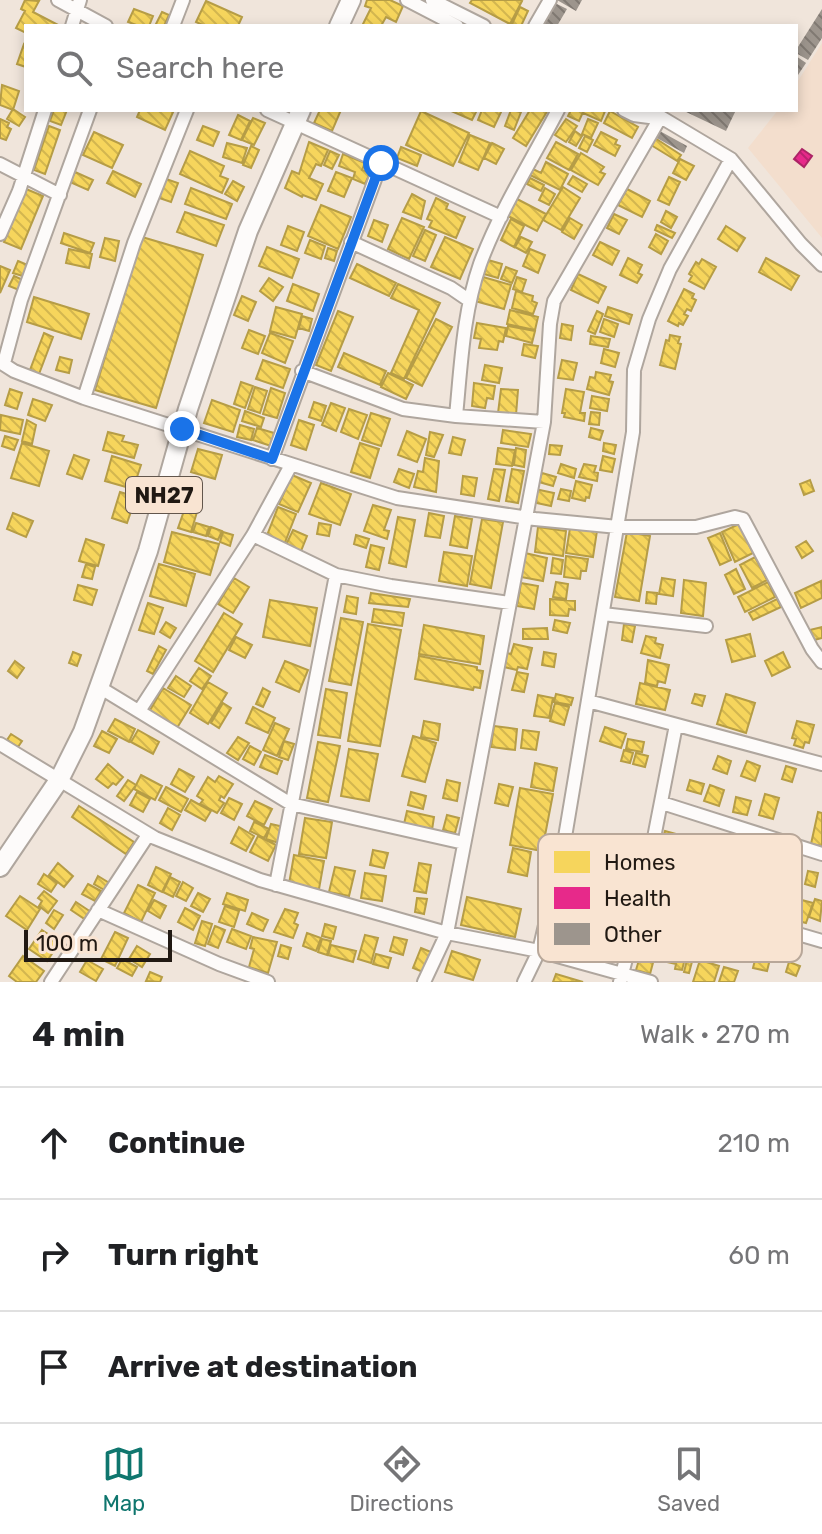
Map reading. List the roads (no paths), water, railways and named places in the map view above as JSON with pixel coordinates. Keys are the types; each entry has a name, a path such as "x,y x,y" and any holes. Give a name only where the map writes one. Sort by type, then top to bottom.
{"highway":[{"path":"340,24 351,0"},
{"name":"NH27","path":"0,867 59,780 83,732 148,551 182,429 248,231 298,117"}],"street":[{"path":"58,0 79,5 103,24"},
{"path":"174,24 183,0"},
{"path":"407,0 453,24"},
{"path":"432,0 480,24"},
{"path":"536,24 550,0"},
{"path":"73,24 79,5"},
{"path":"0,234 44,112"},
{"path":"89,112 21,300 2,362 14,371 84,398 397,498 618,527 696,527 735,517 743,519 812,649 822,662"},
{"path":"84,398 134,243 186,112"},
{"path":"276,112 298,117 381,163 501,217"},
{"path":"456,416 466,321 480,265 501,217 557,112"},
{"path":"628,112 634,115 655,114 731,159 822,265"},
{"path":"424,982 447,933 510,603 544,422 554,301 655,114"},
{"path":"566,834 633,432 634,370 649,319 670,269 731,159"},
{"path":"272,459 381,163"},
{"path":"0,164 60,195"},
{"path":"351,242 451,288 470,301"},
{"path":"302,371 403,409 544,422"},
{"path":"139,711 253,535 291,465"},
{"path":"253,535 336,575 510,603"},
{"path":"276,885 336,575"},
{"path":"603,614 706,626"},
{"path":"99,687 291,804 464,843"},
{"path":"588,701 822,764"},
{"path":"656,834 676,725"},
{"path":"0,744 148,835 276,885 447,933 538,951"},
{"path":"662,803 759,834"},
{"path":"51,982 148,835"},
{"path":"802,848 822,854"},
{"path":"98,910 219,964 268,982"},
{"path":"802,935 822,941"},
{"path":"524,982 538,953"},
{"path":"572,962 621,978 651,982"}]}
